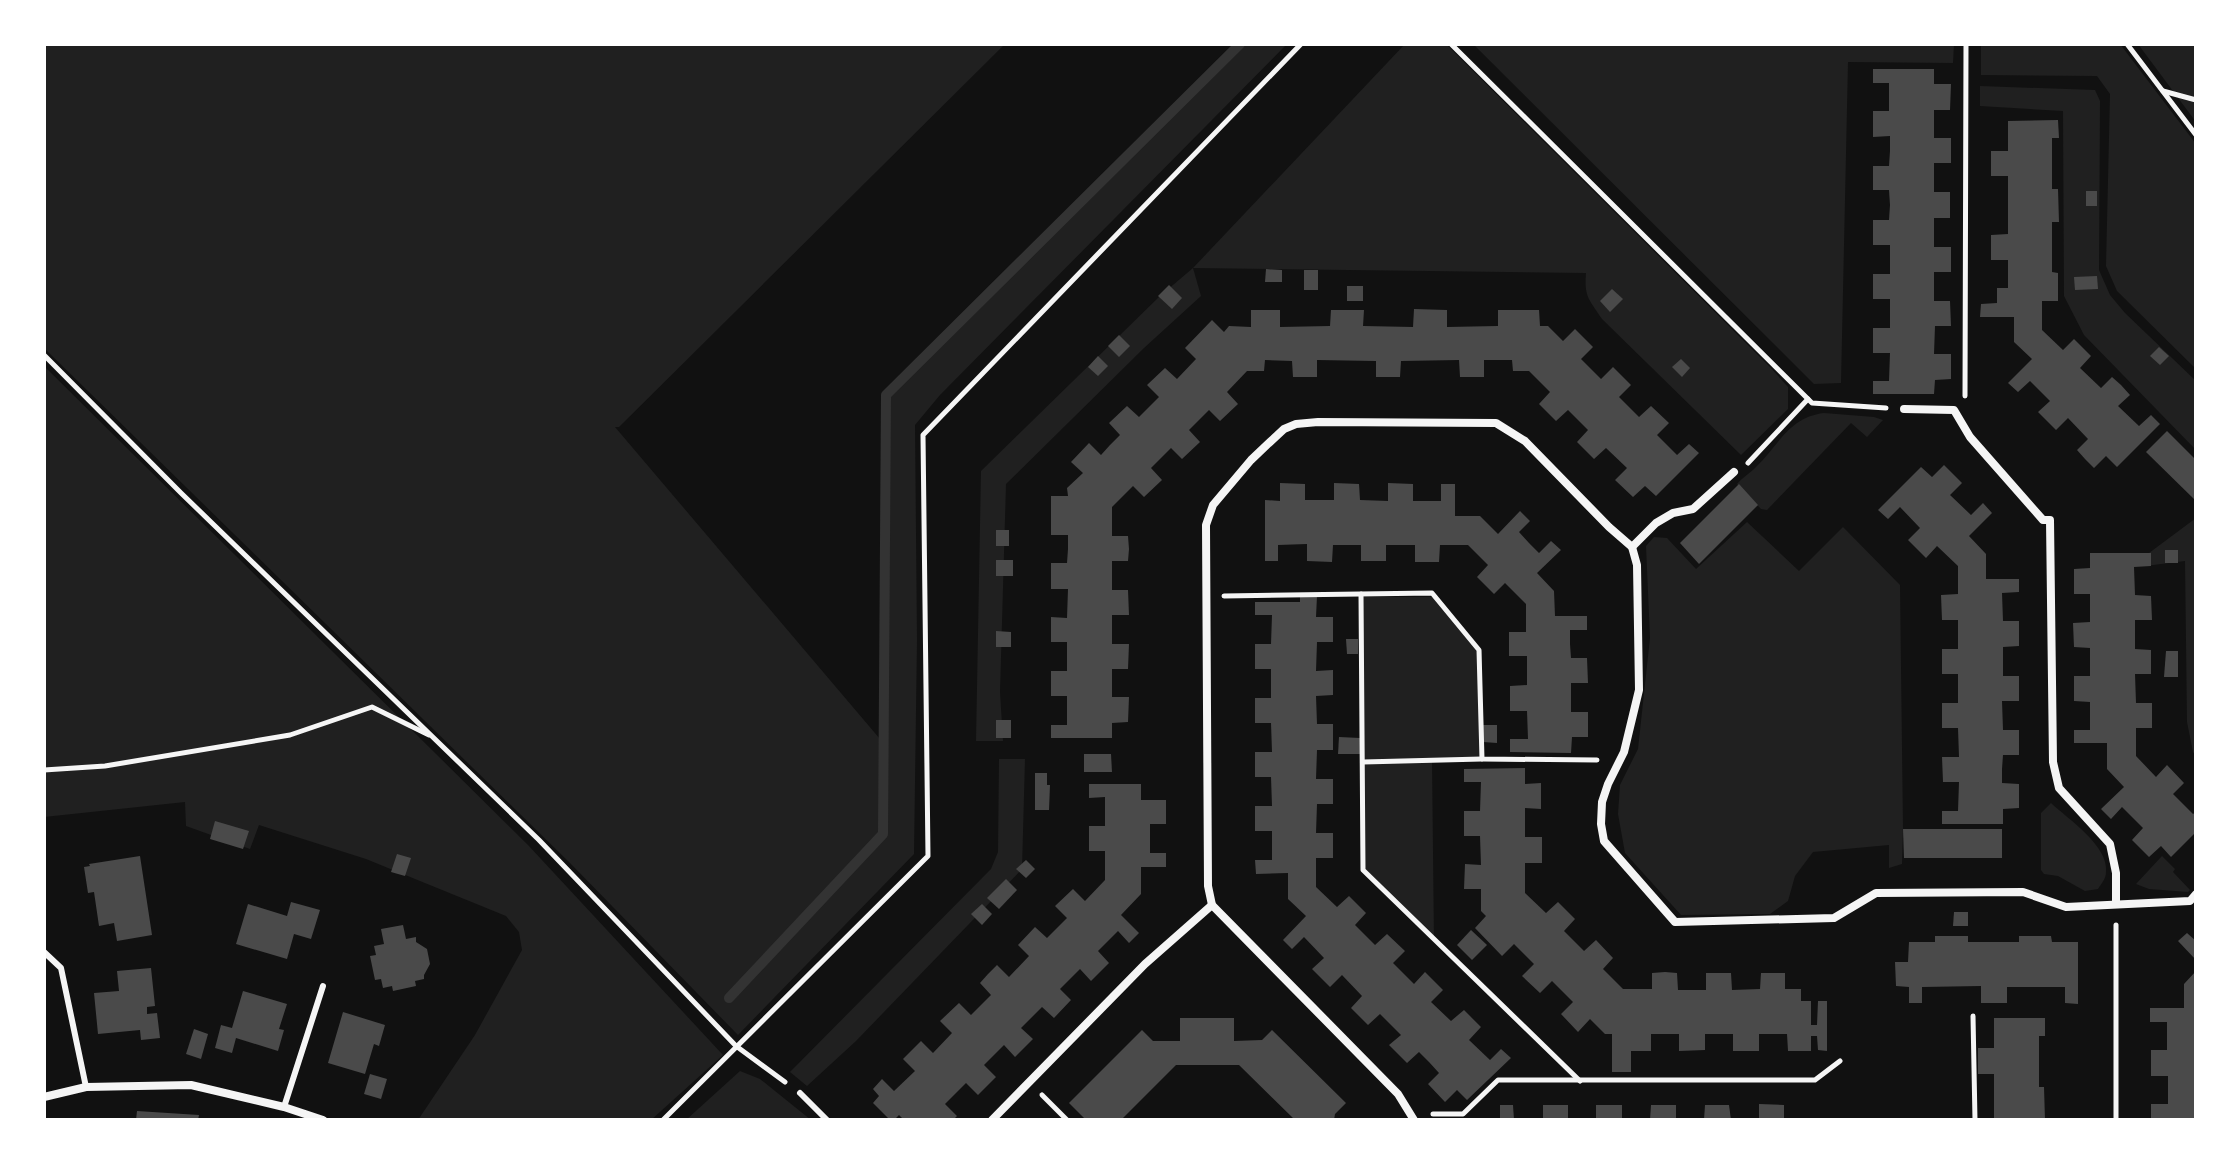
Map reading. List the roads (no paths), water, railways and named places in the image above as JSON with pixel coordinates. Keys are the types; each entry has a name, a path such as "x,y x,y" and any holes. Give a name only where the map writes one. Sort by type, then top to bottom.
{"street":[{"path":"1904,409 1954,410 1970,437 2043,520 2050,520 2053,762 2059,788 2110,844 2116,873 2116,904"},
{"path":"1412,1117 1398,1094 1212,905 1208,886 1206,525 1213,505 1251,460 1284,429 1296,424 1496,423 1525,441 1632,547 1637,565 1639,690 1624,752 1602,802 1601,824 1604,841 1675,922 1834,918 1876,893 2023,892 2066,907 2190,901 2196,894"},
{"path":"1632,547 1656,523 1673,513 1693,509 1734,472"},
{"path":"992,1120 1145,964 1212,905"},
{"path":"44,1097 86,1087 191,1085 284,1107 323,1120"}],"lane":[{"path":"44,952 61,968 86,1087"},
{"path":"284,1107 323,986"},
{"path":"800,1093 827,1120"}],"waterway":[{"path":"729,998 883,834 886,395 1240,44"}]}
